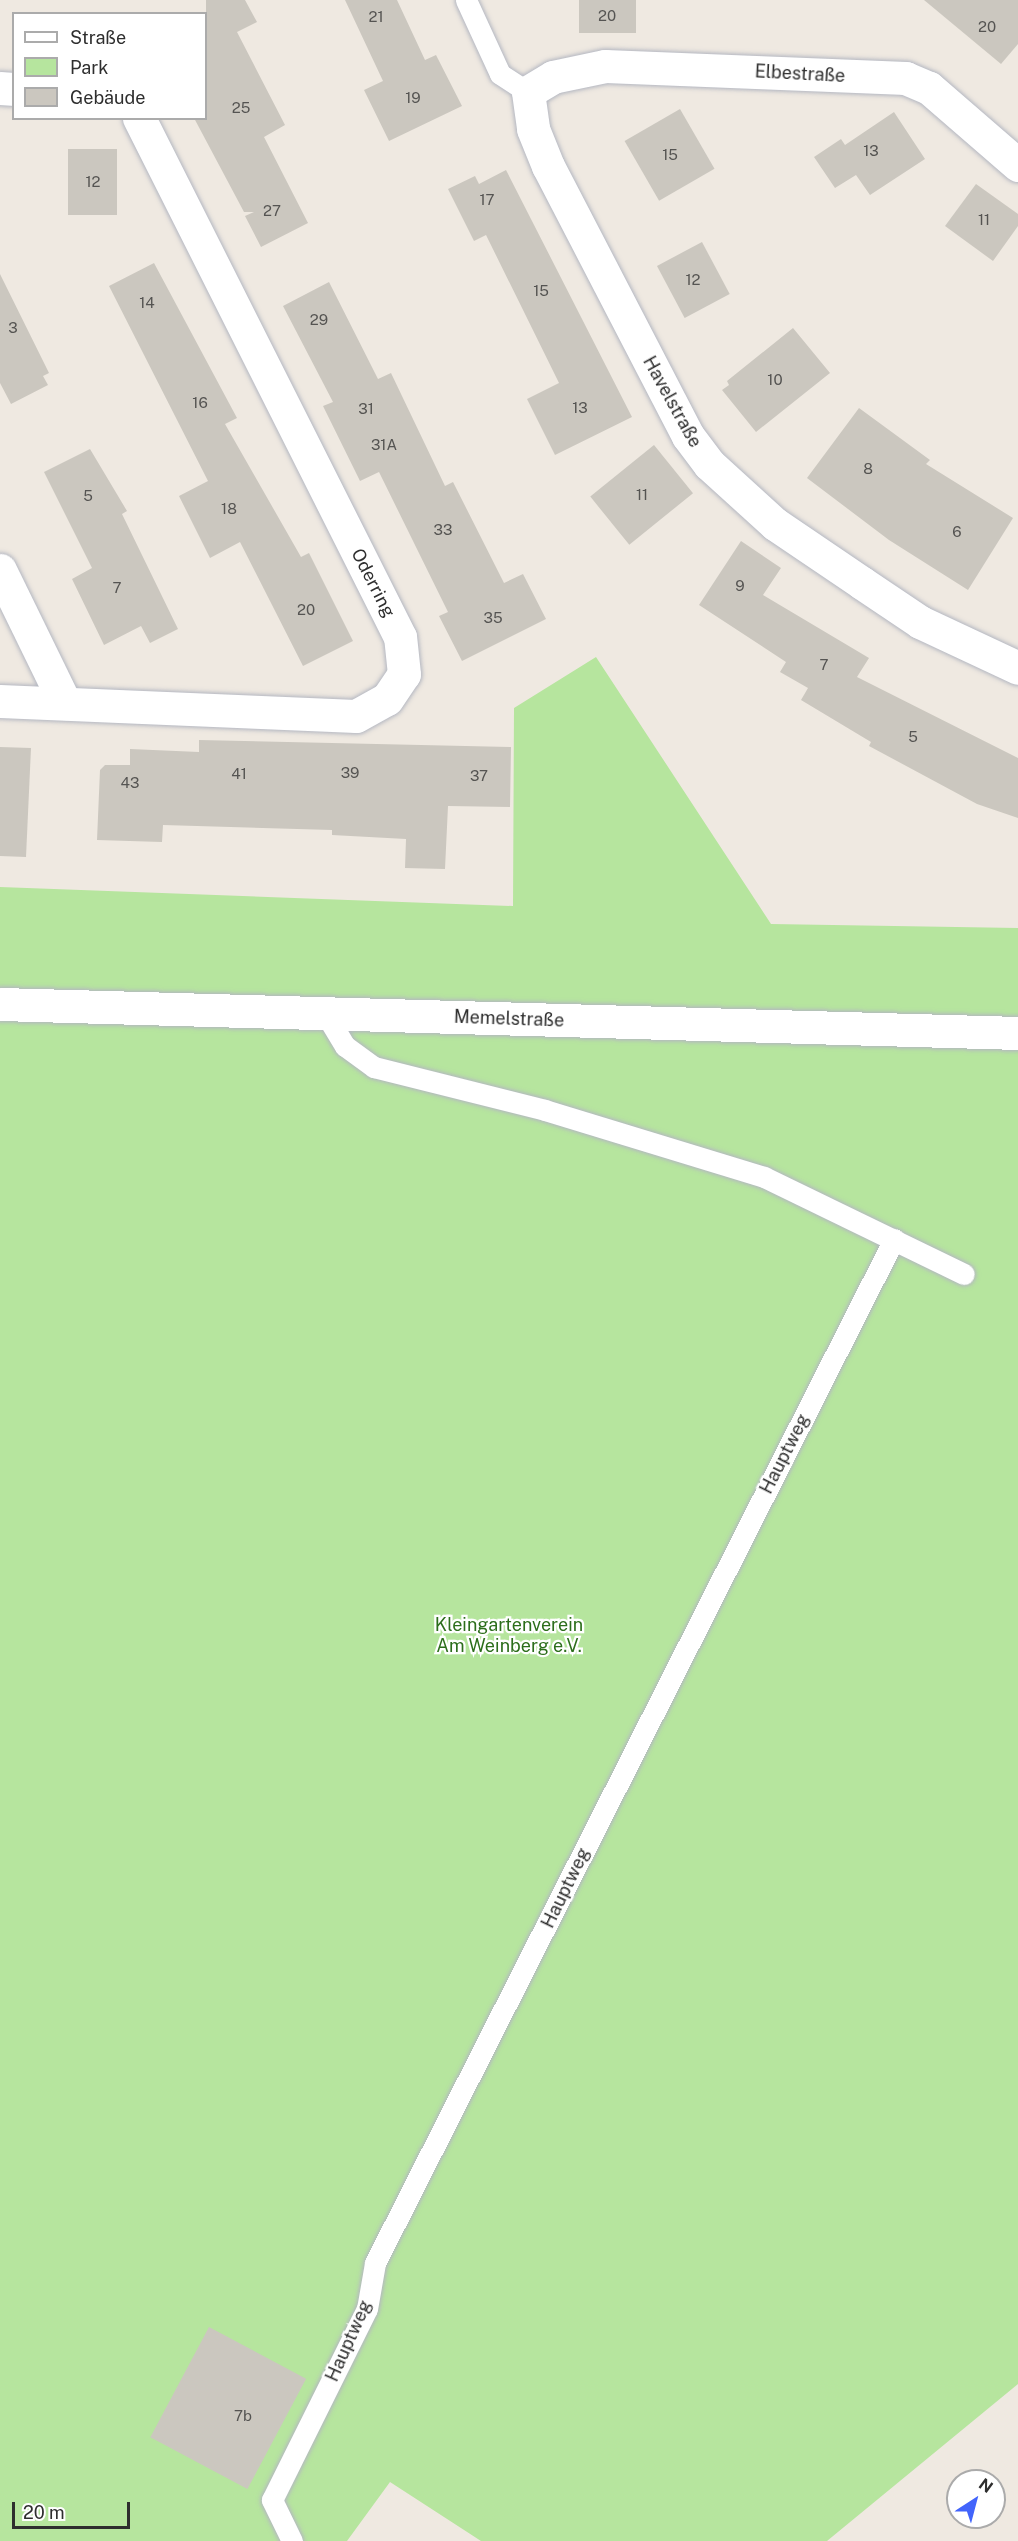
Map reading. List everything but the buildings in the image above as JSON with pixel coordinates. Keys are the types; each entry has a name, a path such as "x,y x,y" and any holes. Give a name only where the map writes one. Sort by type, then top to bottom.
{"street":[{"name":"Elbestraße","path":"541,84 605,66 906,78 929,88 1018,165"},
{"name":"Havelstraße","path":"541,84 533,129 548,166 688,436 710,464 775,524 862,584 920,621 1018,668"},
{"name":"Oderring","path":"0,701 356,716 387,699 404,674 400,637 140,120"},
{"path":"0,570 65,703"},
{"name":"Memelstraße","path":"0,1004 1018,1033"}],"lane":[{"path":"466,0 500,75 541,84"},
{"path":"325,1012 345,1046 374,1067 690,1151 811,1196 964,1274"},
{"name":"Hauptweg","path":"292,2541 272,2500 367,2309 375,2263 894,1239"}],"green space":[{"name":"Kleingartenverein Am Weinberg e.V.","path":"596,657 771,924 1018,928 1018,2384 827,2541 481,2541 390,2482 347,2541 0,2541 0,887 513,906 514,708"}]}
